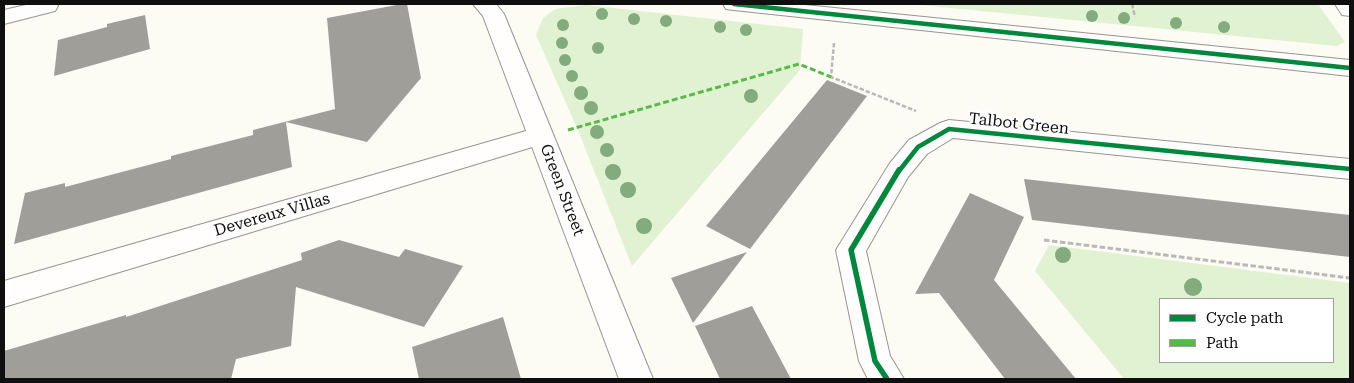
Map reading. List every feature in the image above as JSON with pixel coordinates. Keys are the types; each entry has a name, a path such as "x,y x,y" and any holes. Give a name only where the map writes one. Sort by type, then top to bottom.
{"street":[{"path":"734,4 1350,68"},
{"path":"1346,4 1350,10"},
{"path":"4,17 47,5"},
{"name":"Green Street","path":"491,5 540,136 636,379"},
{"name":"Talbot Green","path":"887,379 875,361 851,250 899,170 918,147 949,129 1350,170"},
{"name":"Devereux Villas","path":"4,294 540,136"}],"path":[{"path":"835,37 830,77 913,109 949,129"},
{"path":"1044,240 1350,278"}],"green space":[{"path":"910,4 1318,4 1345,42 1337,46"},
{"path":"586,5 803,29 800,70 632,266 577,128 536,35 543,18 555,9"},
{"path":"1049,245 1350,283 1350,379 1124,379 1035,271"}],"building":[{"path":"407,4 421,78 367,142 286,122 292,167 14,244 25,193 65,183 65,187 171,159 171,156 253,135 253,130 335,109 327,18"},
{"path":"145,15 150,49 54,76 58,40 107,27 107,24"},
{"path":"827,80 867,96 750,249 706,226"},
{"path":"1024,179 1350,215 1350,257 1032,220"},
{"path":"970,193 1024,217 994,280 1076,379 1005,379 939,293 915,294"},
{"path":"339,240 399,257 405,249 463,266 424,327 296,287 291,346 236,359 231,379 4,379 4,351 126,315 126,317 302,260 301,253"},
{"path":"747,252 693,323 671,278"},
{"path":"752,306 791,379 720,379 695,326"},
{"path":"503,317 521,379 419,379 412,347"}],"marked path":[{"path":"568,130 799,64 831,77"}],"cycle path":[{"path":"734,4 1350,68"},
{"path":"887,379 875,361 851,250 899,170 918,147 949,129 1350,169"}]}
